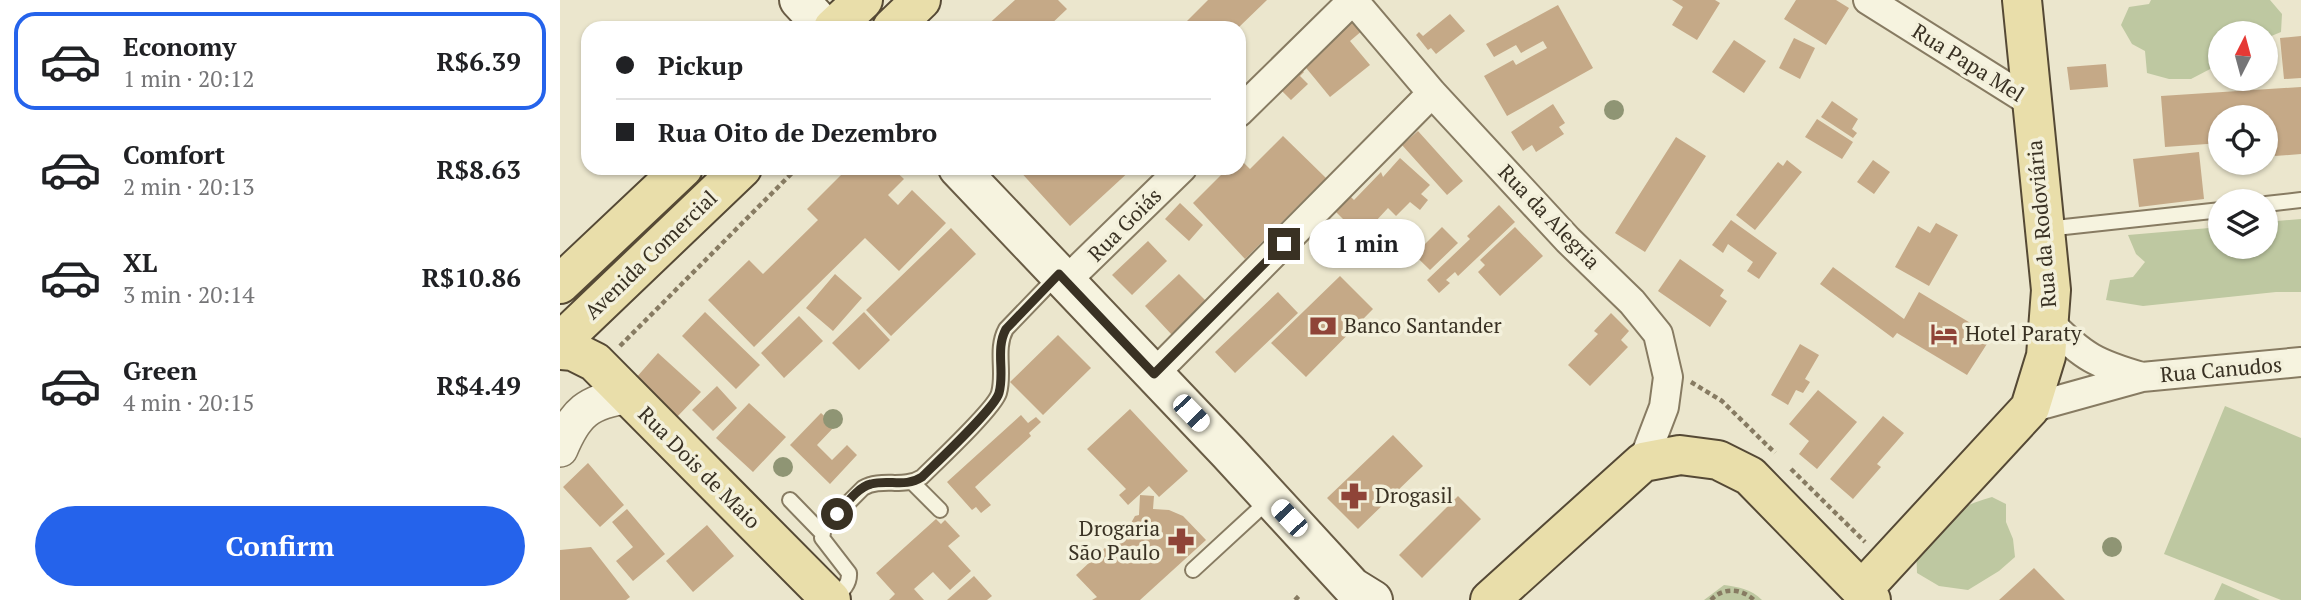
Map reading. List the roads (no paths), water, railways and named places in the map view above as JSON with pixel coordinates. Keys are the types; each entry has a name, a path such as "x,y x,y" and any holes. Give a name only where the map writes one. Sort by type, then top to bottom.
{"main road":[{"path":"799,0 818,21"},
{"path":"840,21 863,0"},
{"path":"899,21 921,0"},
{"name":"Rua da Rodoviária","path":"1866,595 2030,408 2046,356 2051,290 2022,0"},
{"name":"Avenida Comercial","path":"560,284 676,175"},
{"name":"Avenida Comercial","path":"560,342 735,175"},
{"path":"965,175 1360,596"},
{"name":"Rua Dois de Maio","path":"560,351 573,351 595,362 831,600"},
{"path":"1490,600 1643,463 1680,456 1718,460 1750,476 1866,595"}],"street":[{"name":"Rua da Alegria","path":"1353,0 1432,93 1568,240 1632,302 1658,334 1668,377 1664,407 1643,463"},
{"path":"1246,105 1353,0"},
{"name":"Rua Papa Mel","path":"1868,0 2032,103"},
{"path":"1154,374 1432,93"},
{"name":"Rua Goiás","path":"1062,277 1174,175"},
{"name":"Rua Canudos","path":"2050,323 2076,350 2108,368 2142,377"},
{"name":"Rua Canudos","path":"2030,408 2142,377 2301,362"},
{"path":"560,449 578,416 591,405 605,398 628,396"}],"lane":[{"path":"2278,203 2301,201"},
{"path":"2045,230 2208,211"},
{"path":"821,532 870,484 913,483 922,477 996,400 1000,382 1002,336 1006,329 1062,277"},
{"path":"913,483 940,510"},
{"path":"1193,570 1271,499"},
{"path":"790,500 821,532 849,573 847,586 831,600"}],"place":[{"name":"Banco Santander","path":"1323,326"},
{"name":"Hotel Paraty","path":"1944,334"},
{"name":"Drogasil","path":"1354,496"},
{"name":"Drogaria São Paulo","path":"1181,541"}]}
